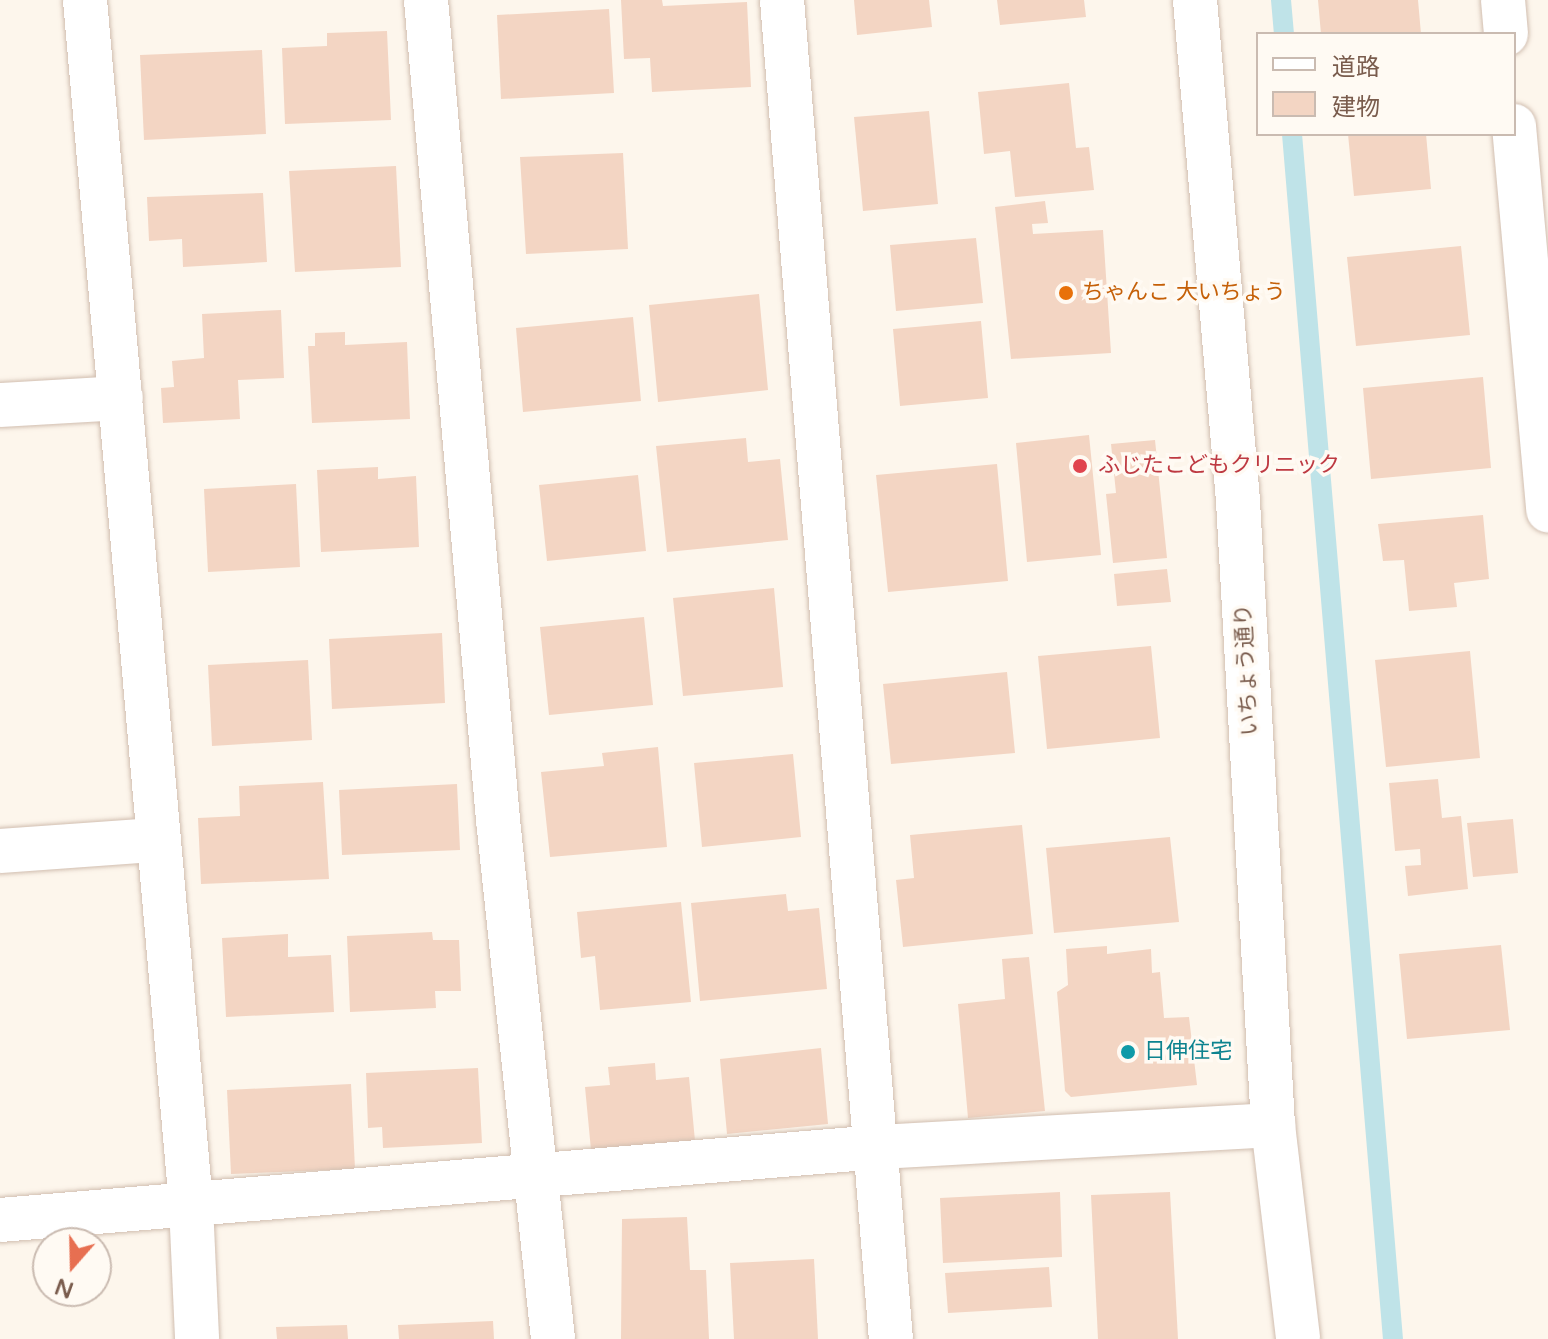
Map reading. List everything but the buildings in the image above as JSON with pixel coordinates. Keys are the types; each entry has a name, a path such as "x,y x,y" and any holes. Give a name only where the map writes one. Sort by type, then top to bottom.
{"street":[{"path":"85,0 121,398 155,840 191,1205 197,1339"},
{"path":"426,0 498,820 553,1339"},
{"path":"782,0 879,1147 891,1339"},
{"name":"いちょう通り","path":"1195,0 1238,501 1273,1125 1298,1339"},
{"path":"1503,0 1506,32"},
{"path":"1515,136 1548,510"},
{"path":"0,405 121,398"},
{"path":"0,851 155,840"},
{"path":"0,1220 538,1178 879,1147 1273,1125"}],"waterway":[{"path":"1281,0 1284,32"},
{"path":"1292,136 1393,1339"}],"place":[{"name":"ちゃんこ 大いちょう","path":"1066,293"},
{"name":"ふじたこどもクリニック","path":"1080,466"},
{"name":"日伸住宅","path":"1128,1052"}]}
